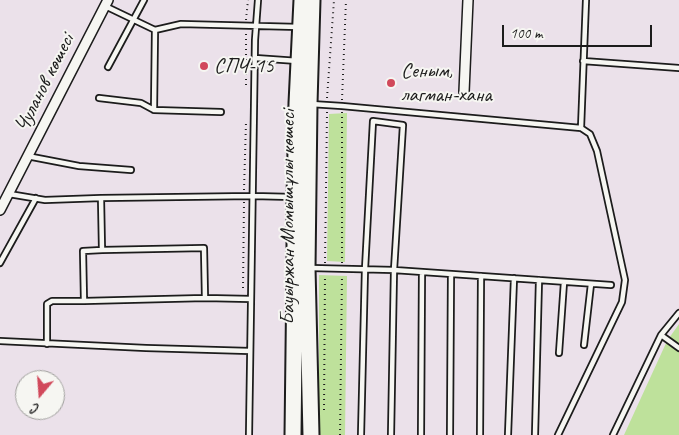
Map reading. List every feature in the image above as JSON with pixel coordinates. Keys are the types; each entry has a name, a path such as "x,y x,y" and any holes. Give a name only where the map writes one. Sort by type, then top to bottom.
{"main road":[{"name":"Бауыржан Момышұлы көшесі","path":"293,435 301,267 303,104 299,61 302,0"},
{"name":"Бауыржан Момышұлы көшесі","path":"311,435 295,196 312,0"}],"street":[{"path":"464,92 468,0"},
{"name":"Чуланов көшесі","path":"0,210 107,3"}],"lane":[{"path":"108,67 144,0"},
{"path":"249,435 255,58 258,0"},
{"path":"581,128 586,0"},
{"path":"107,3 134,20 155,30 181,24 300,27"},
{"path":"154,110 155,30"},
{"path":"255,58 299,61"},
{"path":"584,61 679,68"},
{"path":"99,98 141,104 154,110 221,112"},
{"path":"303,104 581,128 590,134 597,151 625,280 622,302 558,435"},
{"path":"361,435 365,269 374,109"},
{"path":"392,435 394,270 404,112"},
{"path":"373,121 403,125"},
{"path":"27,156 78,166 130,170"},
{"path":"8,194 45,200 295,196"},
{"path":"0,263 36,198"},
{"path":"101,198 102,250"},
{"path":"84,301 83,251 102,250 204,248 205,298"},
{"path":"301,267 394,270 611,286"},
{"path":"420,435 422,272"},
{"path":"450,435 451,274"},
{"path":"480,435 481,276"},
{"path":"508,435 514,278"},
{"path":"536,435 539,280"},
{"path":"559,353 564,282"},
{"path":"584,344 591,284"},
{"path":"47,344 47,304 52,301 251,299"},
{"path":"613,435 661,335 679,313"},
{"path":"661,335 679,348"},
{"path":"0,341 250,351"}],"path":[{"path":"324,415 327,105 334,0"},
{"path":"340,435 342,106 346,0"}],"green space":[{"path":"347,113 345,262 327,261 329,114"},
{"path":"319,275 347,276 345,435 319,435"},
{"path":"679,324 679,435 624,435 667,341"}],"place":[{"name":"СПЧ-15","path":"204,66"},
{"name":"Сеным, лагман-хана","path":"391,83"}]}
